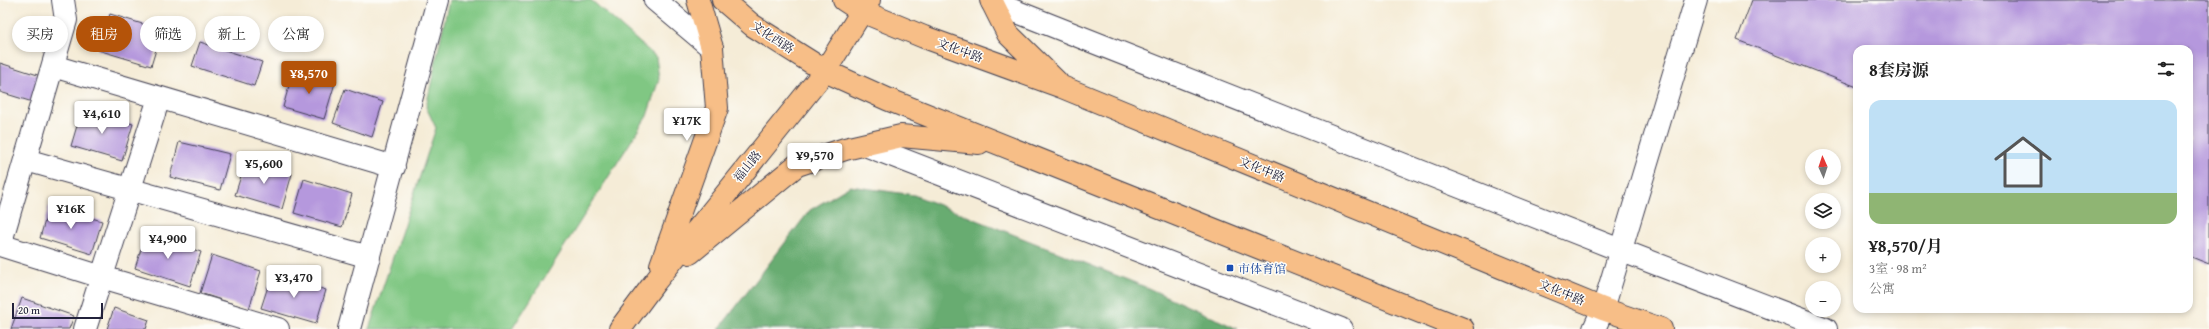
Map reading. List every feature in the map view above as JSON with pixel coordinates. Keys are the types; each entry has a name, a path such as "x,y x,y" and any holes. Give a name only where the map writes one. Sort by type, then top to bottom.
{"main road":[{"path":"655,282 717,108 712,48 698,0"},
{"name":"文化西路","path":"723,0 752,25 825,71"},
{"path":"991,1 1008,34 1062,87"},
{"name":"福山路","path":"620,329 655,282 825,71 858,4"},
{"name":"文化中路","path":"858,4 924,37 1062,87 1603,309 1661,329"},
{"path":"825,71 887,99 1003,146 1463,329"},
{"path":"655,282 797,165 845,149 901,136 1003,146"}],"lane":[{"path":"63,0 66,20 0,245 278,329"},
{"path":"349,329 438,0"},
{"path":"655,0 712,48"},
{"path":"1594,329 1603,309 1696,0"},
{"path":"991,1 1620,250 1826,329"},
{"path":"53,66 394,167"},
{"path":"85,329 159,98"},
{"path":"864,145 1341,329"},
{"path":"26,160 369,257"}],"green space":[{"path":"449,0 591,0 656,57 659,79 647,116 512,329 369,329 436,128 426,107"},
{"path":"850,186 914,195 1148,288 1238,329 719,329 810,210"}],"building":[{"path":"1752,0 2209,0 2209,264 2193,258 2193,45 1853,45 1853,85 1737,40"},
{"path":"132,21 140,23 140,52 155,52 151,66 105,52 132,52"},
{"path":"200,42 204,43 204,52 231,52 262,62 254,86 192,66"},
{"path":"0,63 44,77 36,103 0,92"},
{"path":"293,71 335,83 324,119 283,107"},
{"path":"345,89 383,102 372,137 333,123"},
{"path":"82,109 133,124 122,161 71,146"},
{"path":"179,142 230,154 220,190 170,177"},
{"path":"246,160 292,174 282,209 235,195"},
{"path":"304,179 352,194 342,227 294,213"},
{"path":"49,206 102,221 92,254 40,238"},
{"path":"146,234 201,252 190,286 135,268"},
{"path":"212,255 261,271 249,309 200,293"},
{"path":"272,274 326,290 316,324 261,308"},
{"path":"22,298 74,316 69,329 11,329"},
{"path":"114,308 149,320 146,329 107,329"}],"place":[{"name":"市体育馆","path":"1230,268"}]}
